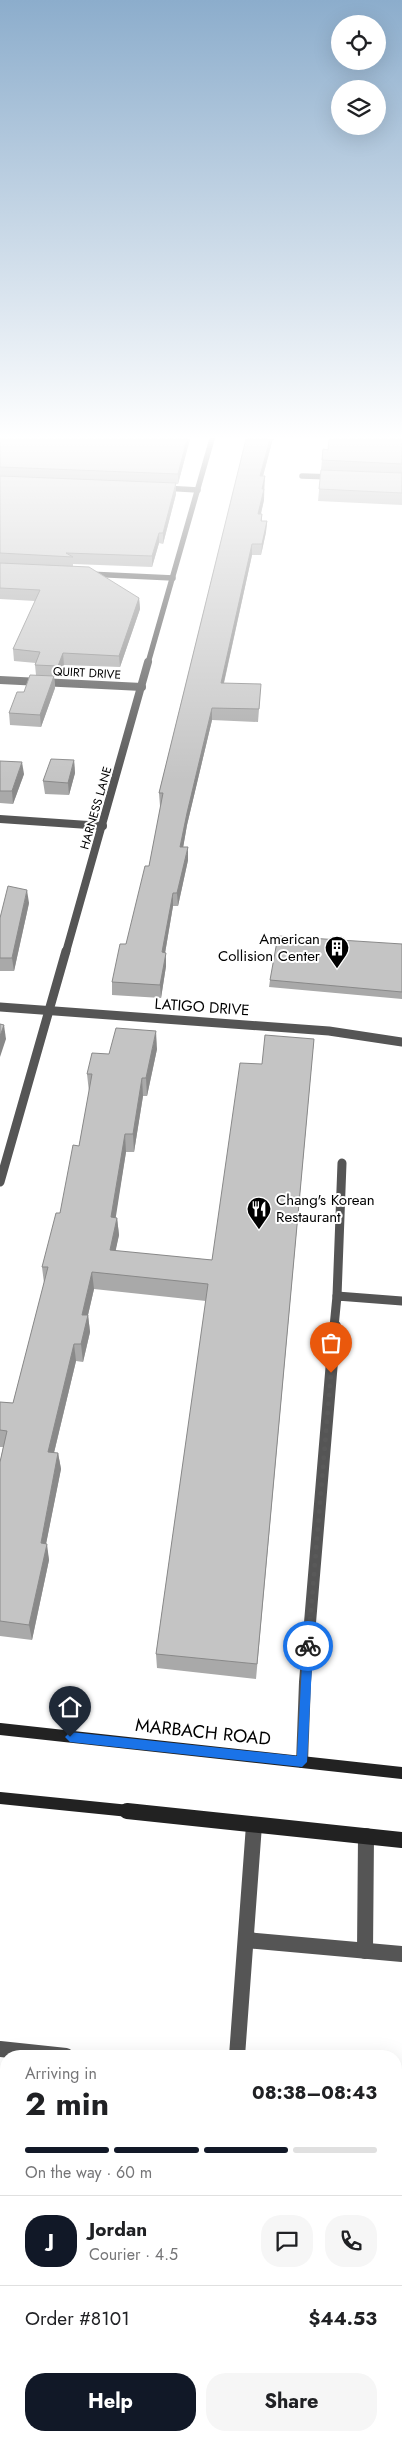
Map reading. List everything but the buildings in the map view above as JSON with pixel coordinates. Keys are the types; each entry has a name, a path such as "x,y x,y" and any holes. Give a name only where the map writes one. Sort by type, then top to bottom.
{"main road":[{"name":"MARBACH ROAD","path":"0,1729 402,1773"},
{"path":"0,1798 402,1840"}],"street":[{"name":"HARNESS LANE","path":"0,1182 180,553"},
{"path":"77,573 173,578"},
{"name":"QUIRT DRIVE","path":"0,680 142,687"},
{"path":"0,819 103,826"},
{"name":"LATIGO DRIVE","path":"0,1006 329,1030 402,1042"},
{"path":"302,1762 305,1682 337,1296 342,1163"},
{"path":"337,1296 402,1301"},
{"path":"237,2050 254,1825"},
{"path":"365,1951 366,1836"},
{"path":"246,1940 402,1954"}],"way so far":[{"path":"308,1646 331,1373"}],"place":[{"name":"American Collision Center","path":"337,969"},
{"name":"Chang's Korean Restaurant","path":"259,1230"}],"route":[{"path":"70,1737 302,1762 308,1646"}]}
